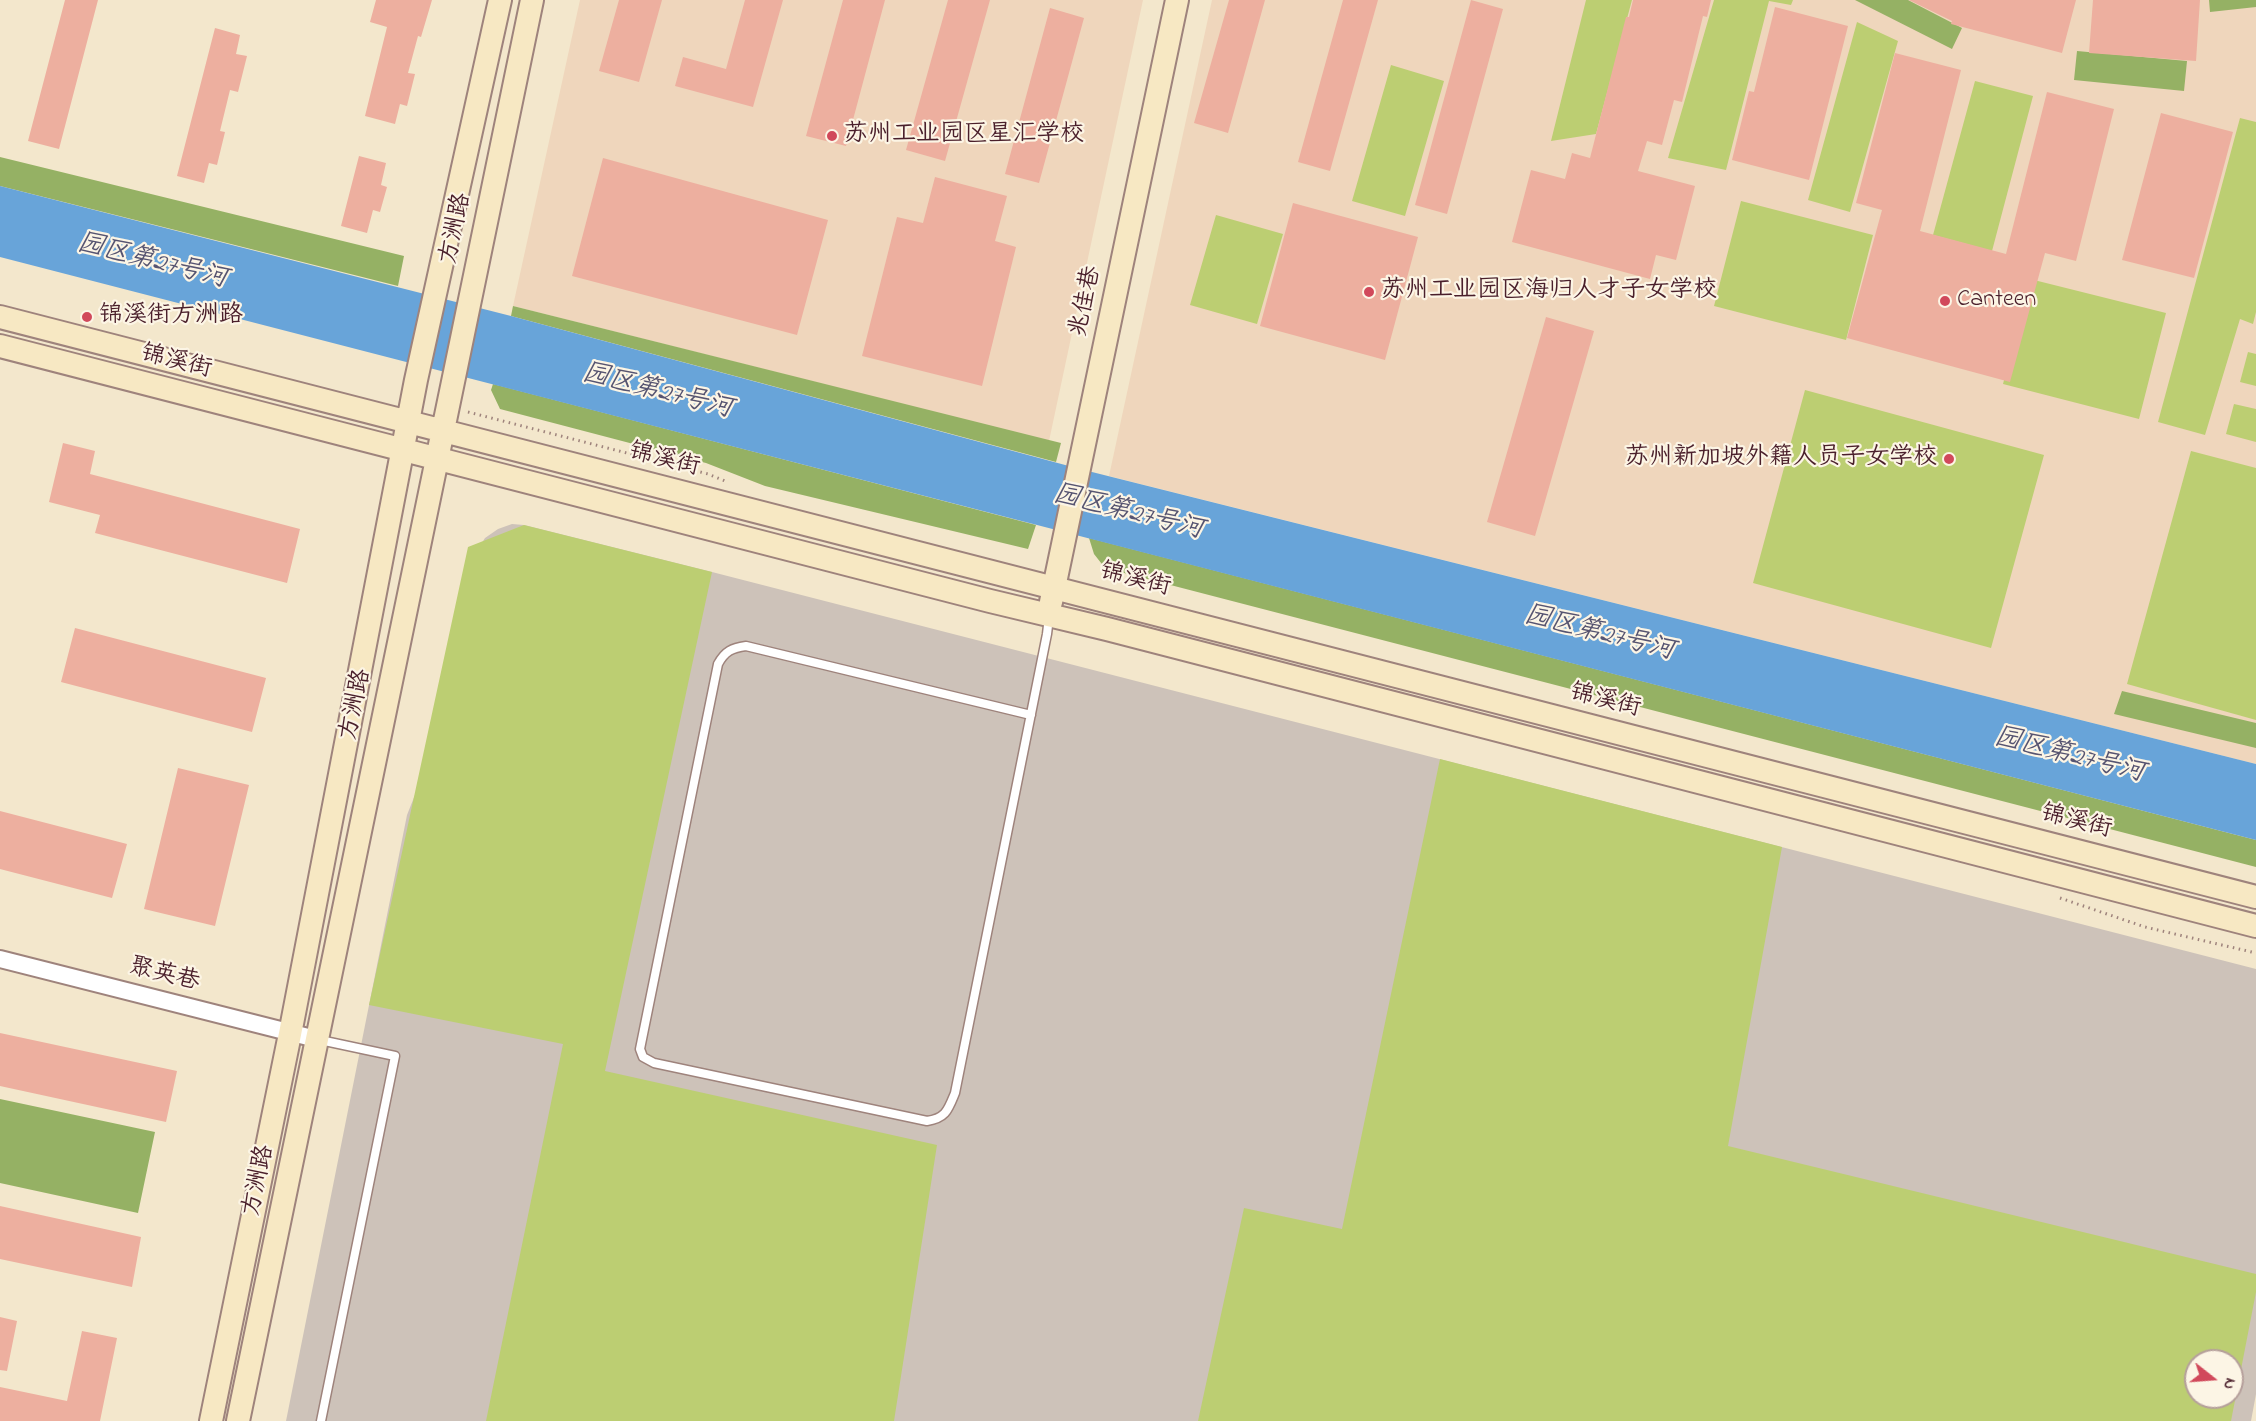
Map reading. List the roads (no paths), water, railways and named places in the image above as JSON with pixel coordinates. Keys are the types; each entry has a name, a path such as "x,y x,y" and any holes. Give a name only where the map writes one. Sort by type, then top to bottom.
{"main road":[{"name":"方洲路","path":"211,1421 290,1034 416,380 500,0"},
{"name":"方洲路","path":"238,1421 532,0"},
{"name":"兆佳巷","path":"1049,615 1178,0"},
{"name":"锦溪街","path":"0,317 2256,897"},
{"name":"锦溪街","path":"0,346 2256,926"}],"street":[{"name":"聚英巷","path":"0,959 316,1039"}],"lane":[{"path":"1031,716 746,646 732,648 723,654 718,664 640,1049 643,1057 654,1063 927,1121 938,1119 947,1111 954,1093 1031,716 1049,615"},
{"path":"316,1039 395,1056 321,1421"}],"water":[{"name":"园区第27号河","path":"0,186 511,316 1080,469 2256,764 2256,840 0,257"}],"place":[{"name":"苏州工业园区星汇学校","path":"832,136"},
{"name":"苏州工业园区海归人才子女学校","path":"1369,292"},
{"name":"Canteen","path":"1945,301"},
{"name":"锦溪街方洲路","path":"87,317"},
{"name":"苏州新加坡外籍人员子女学校","path":"1949,459"}]}
